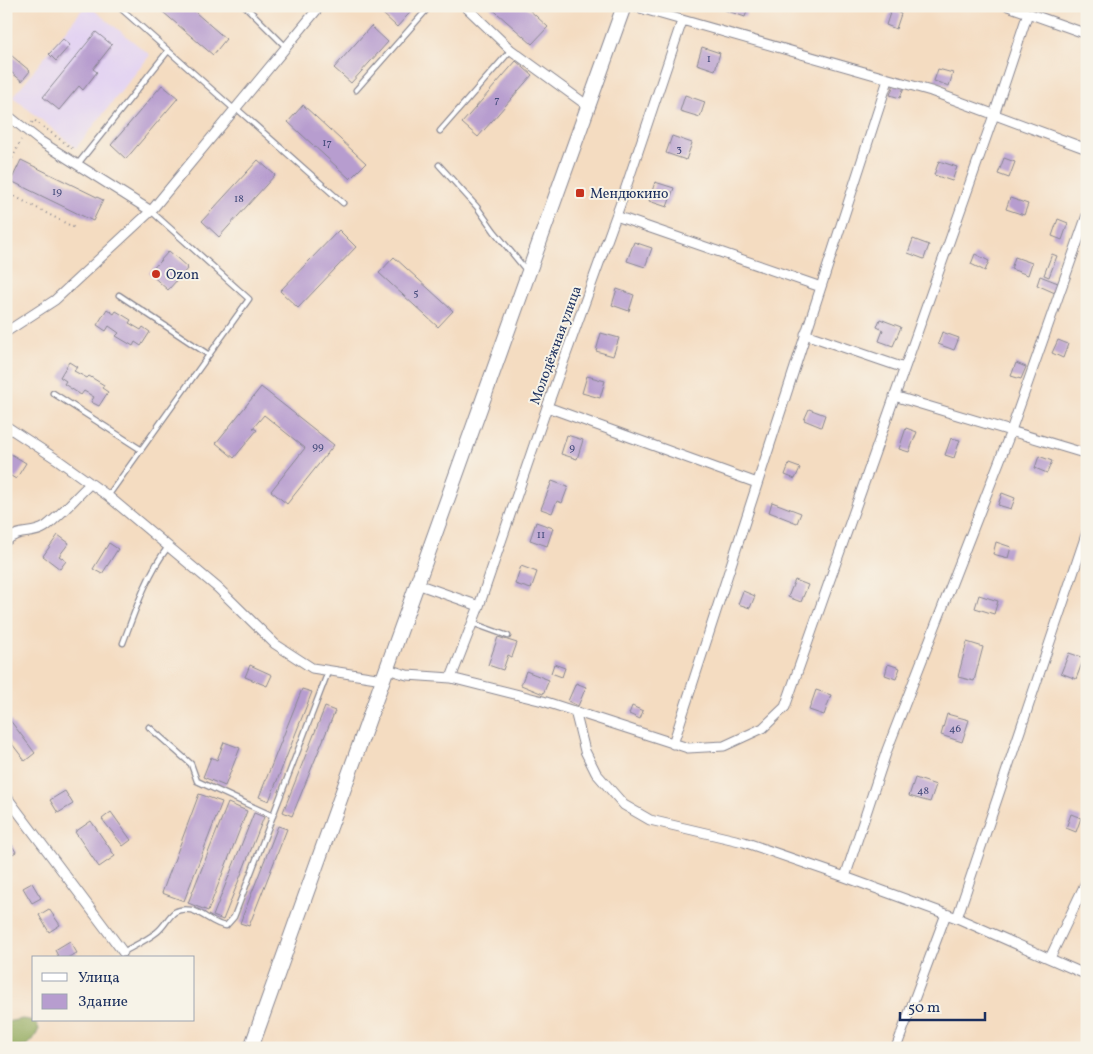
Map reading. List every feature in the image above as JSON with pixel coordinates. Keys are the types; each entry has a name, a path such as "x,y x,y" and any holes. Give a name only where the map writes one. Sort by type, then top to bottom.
{"street":[{"path":"6,332 55,300 151,211 320,6"},
{"path":"465,6 511,50 588,106"},
{"path":"251,1048 624,6"},
{"path":"633,6 931,92 1087,149"},
{"path":"1008,6 1087,34"},
{"path":"6,426 108,496 218,588 276,644 312,668 328,672 451,678 543,701 688,748 724,746 763,728 785,707 994,115 1028,13"},
{"name":"Молодёжная улица","path":"451,678 479,606 616,216 682,21"},
{"path":"673,744 888,80"},
{"path":"6,114 40,141 151,211"},
{"path":"616,216 821,287"},
{"path":"845,877 887,750 1011,431 1087,216"},
{"path":"806,334 904,368"},
{"path":"894,396 1087,454"},
{"path":"547,408 757,483"},
{"path":"6,541 13,535 23,532 34,532 45,526 90,484"},
{"path":"957,918 1087,532"},
{"path":"417,584 479,606"},
{"path":"575,712 585,751 596,773 624,804 650,820 744,842 845,877 957,918 1087,975"},
{"path":"6,796 123,952"},
{"path":"1050,958 1087,880"},
{"path":"896,1048 946,914"}],"lane":[{"path":"118,6 343,203"},
{"path":"244,6 286,47"},
{"path":"356,90 430,6"},
{"path":"440,131 511,50"},
{"path":"77,165 168,51"},
{"path":"439,165 477,207 529,273"},
{"path":"108,496 249,299 151,211"},
{"path":"119,295 209,354"},
{"path":"53,394 140,449"},
{"path":"123,643 160,556 168,546"},
{"path":"472,623 508,636"},
{"path":"123,952 158,931 173,912 182,909 194,911 218,925 226,926 234,917 328,672"},
{"path":"149,727 191,764 198,781 273,816"}],"path":[{"path":"6,192 75,228"}],"shaded area":[{"path":"85,6 89,6 150,55 76,148 13,97"}],"green space":[{"path":"22,1019 30,1020 39,1029 30,1043 18,1048 6,1048 6,1022"}],"building":[{"path":"156,6 188,6 226,39 213,55"},
{"path":"386,6 416,6 397,27 381,12"},
{"path":"489,6 525,6 548,27 532,44"},
{"path":"727,6 749,6 745,17 725,10"},
{"path":"891,10 901,14 896,29 886,25"},
{"path":"371,26 388,42 351,83 334,68"},
{"path":"96,32 112,45 93,69 97,72 83,90 79,86 59,110 43,97"},
{"path":"63,39 70,45 56,61 49,54"},
{"path":"702,47 720,53 715,70 697,64"},
{"path":"6,51 30,71 22,81 6,68"},
{"path":"516,61 532,75 478,137 462,123"},
{"path":"938,69 953,73 949,86 934,81"},
{"path":"894,84 904,87 900,98 890,95"},
{"path":"162,85 178,98 126,159 111,145"},
{"path":"685,95 705,102 700,117 680,111"},
{"path":"303,105 366,163 350,179 288,122"},
{"path":"672,136 692,143 686,160 666,153"},
{"path":"1004,158 1015,162 1009,178 998,174"},
{"path":"21,160 103,200 93,221 11,181"},
{"path":"258,160 275,175 219,237 202,221"},
{"path":"939,161 957,167 952,181 934,175"},
{"path":"655,182 674,188 667,207 649,201"},
{"path":"1010,198 1028,204 1024,215 1006,209"},
{"path":"1058,219 1068,223 1062,240 1052,236"},
{"path":"339,230 356,247 298,308 280,291"},
{"path":"913,239 929,245 924,259 908,253"},
{"path":"634,242 652,248 645,267 627,261"},
{"path":"169,251 188,268 168,290 149,273"},
{"path":"975,254 989,261 985,271 971,264"},
{"path":"1052,254 1057,256 1049,277 1044,275"},
{"path":"394,257 453,311 438,327 379,273"},
{"path":"1015,257 1032,263 1028,275 1011,269"},
{"path":"1040,276 1058,283 1055,293 1037,285"},
{"path":"617,289 634,295 629,311 612,305"},
{"path":"107,309 114,314 116,311 131,320 129,323 141,330 143,327 150,332 141,346 135,342 133,346 116,336 119,333 109,326 106,331 97,325"},
{"path":"880,319 901,327 893,346 879,341 883,330 877,327"},
{"path":"942,332 959,338 954,350 938,344"},
{"path":"601,333 619,338 613,356 596,351"},
{"path":"1058,340 1068,344 1063,358 1052,353"},
{"path":"69,362 77,367 74,371 87,378 89,376 104,385 102,388 108,392 99,406 91,402 94,397 84,391 81,395 64,384 66,381 60,377"},
{"path":"1016,363 1026,367 1021,379 1011,376"},
{"path":"587,376 605,381 600,398 582,393"},
{"path":"261,387 334,445 287,504 271,491 305,448 264,415 253,428 257,430 234,458 216,443"},
{"path":"809,409 825,415 821,427 804,420"},
{"path":"906,428 917,432 909,452 899,449"},
{"path":"567,435 583,440 577,459 561,454"},
{"path":"951,438 960,440 954,458 945,455"},
{"path":"6,451 26,463 16,479 6,473"},
{"path":"1039,456 1052,461 1047,473 1035,468"},
{"path":"789,464 800,468 795,479 785,475"},
{"path":"552,481 568,487 562,503 557,501 552,513 541,509"},
{"path":"1002,493 1015,498 1011,509 998,505"},
{"path":"772,502 801,513 797,523 769,512"},
{"path":"536,522 553,528 547,546 530,540"},
{"path":"58,535 69,543 59,556 66,561 60,569 43,556"},
{"path":"996,542 1011,547 1008,558 993,554"},
{"path":"109,543 118,549 102,574 93,569"},
{"path":"521,566 537,572 531,589 515,584"},
{"path":"795,580 808,585 801,602 788,597"},
{"path":"743,591 755,596 750,608 738,604"},
{"path":"979,595 998,601 994,614 975,608"},
{"path":"498,637 517,643 512,657 508,655 503,670 488,665"},
{"path":"967,642 983,647 974,681 958,677"},
{"path":"1069,653 1084,658 1076,679 1061,673"},
{"path":"554,664 565,668 562,677 551,673"},
{"path":"888,664 900,668 896,679 885,675"},
{"path":"250,665 272,675 267,686 245,677"},
{"path":"526,671 549,680 543,694 521,685"},
{"path":"576,683 586,687 578,706 568,701"},
{"path":"302,689 312,692 269,801 259,797"},
{"path":"816,690 831,695 824,715 809,710"},
{"path":"632,706 643,711 640,719 629,714"},
{"path":"325,707 335,711 292,816 283,812"},
{"path":"947,714 969,720 962,742 941,735"},
{"path":"6,715 35,753 25,761 6,736"},
{"path":"224,742 240,748 225,786 203,777 211,757 217,760"},
{"path":"915,778 936,785 930,802 909,796"},
{"path":"65,791 73,804 58,813 50,800"},
{"path":"199,794 222,802 184,901 162,893"},
{"path":"228,803 247,811 208,911 188,903"},
{"path":"111,812 131,840 123,846 102,819"},
{"path":"254,813 264,817 223,920 213,916"},
{"path":"1071,814 1081,818 1076,832 1066,828"},
{"path":"91,821 115,856 99,867 75,832"},
{"path":"278,826 287,829 249,926 240,923"},
{"path":"11,844 16,852 6,858 6,847"},
{"path":"32,883 41,898 32,903 23,888"},
{"path":"49,909 60,925 49,932 39,915"},
{"path":"70,941 77,953 71,956 58,956 55,950"}],"place":[{"name":"Мендюкино","path":"580,193"},
{"name":"Ozon","path":"156,274"}]}
